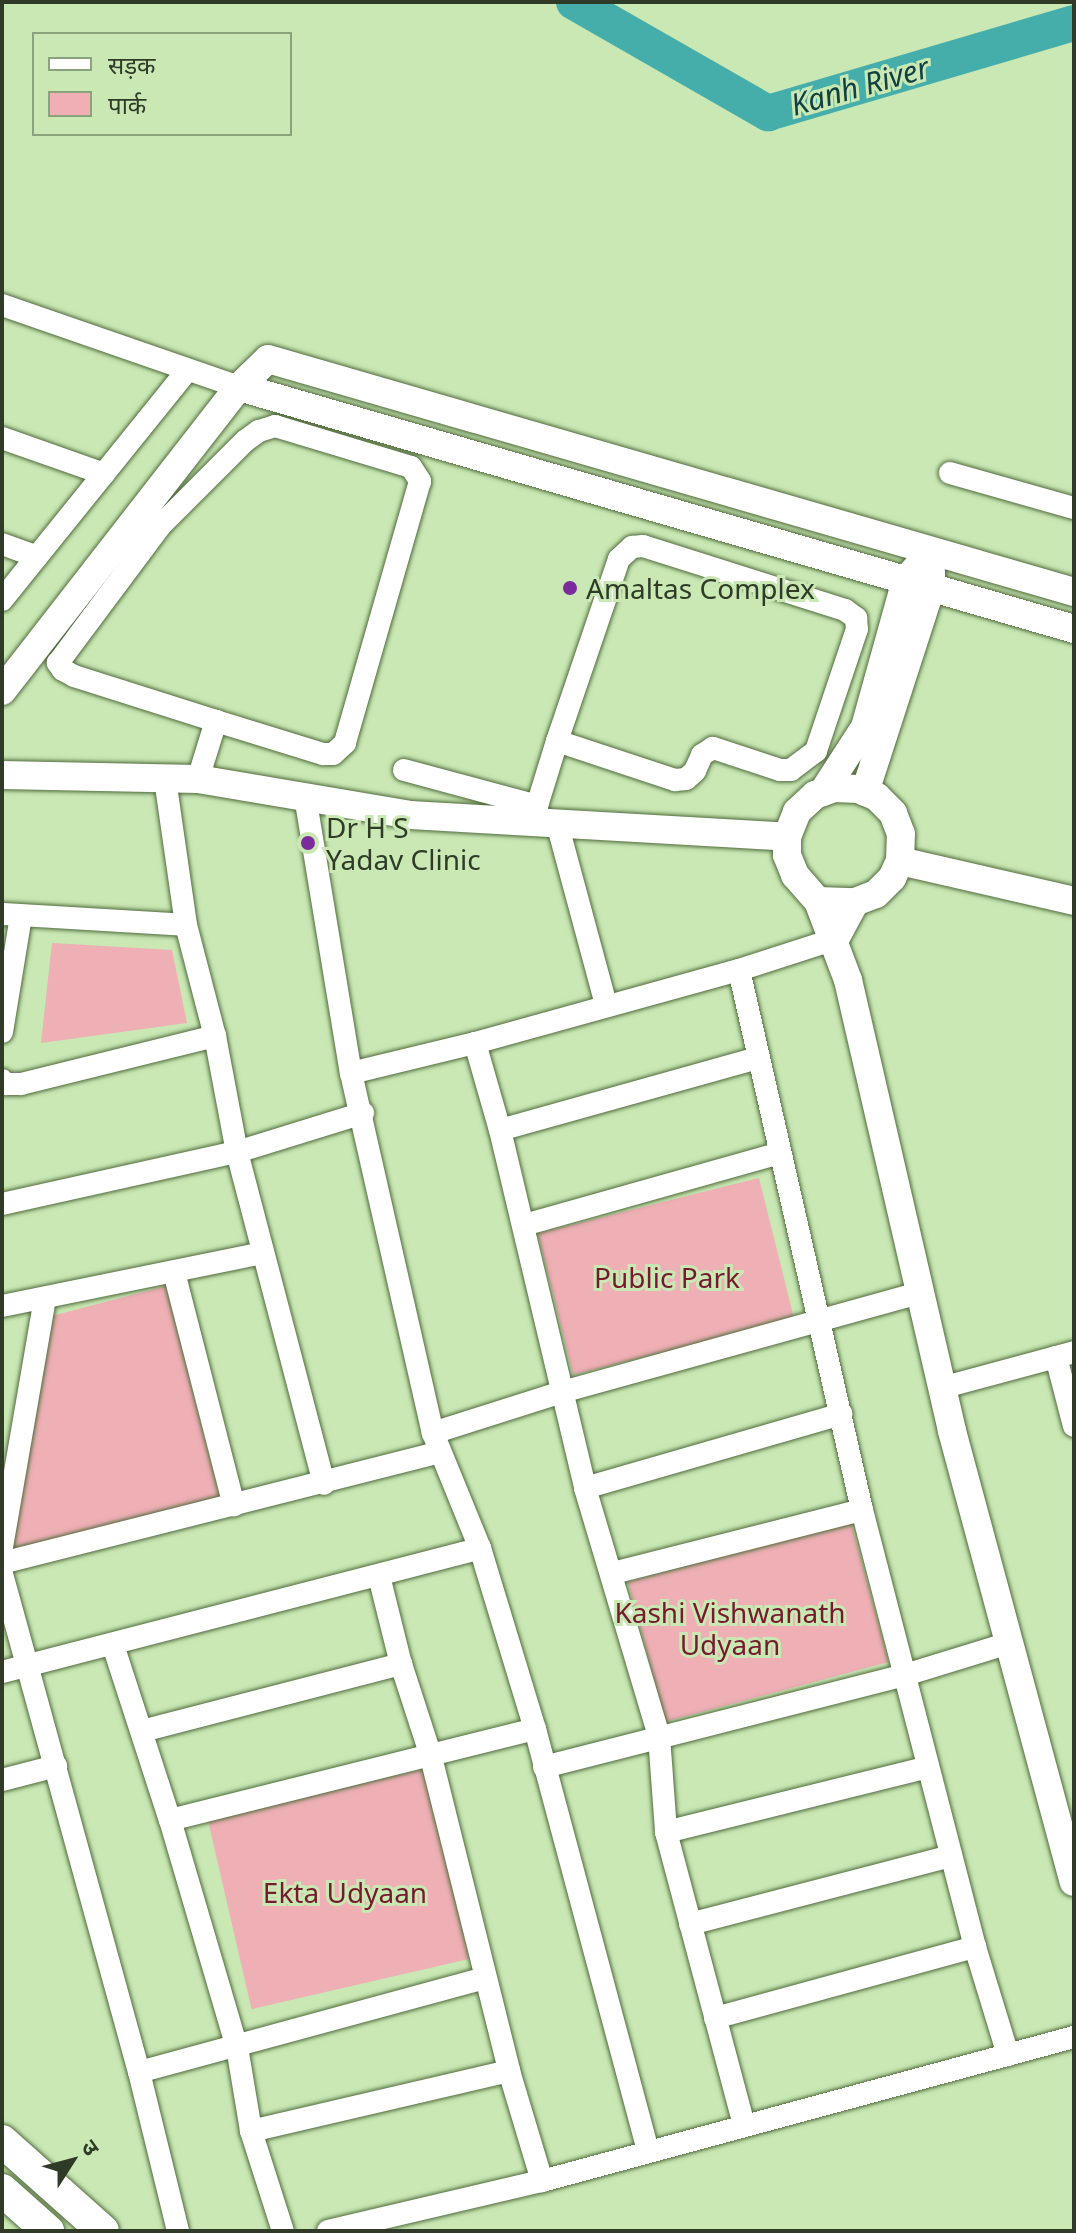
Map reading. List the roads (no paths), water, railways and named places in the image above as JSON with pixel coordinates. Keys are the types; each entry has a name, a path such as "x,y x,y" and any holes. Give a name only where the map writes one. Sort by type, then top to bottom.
{"main road":[{"path":"2,2141 103,2231"},
{"path":"2,2190 48,2231"}],"street":[{"path":"2,305 239,387 1074,629"},
{"path":"2,691 239,387 263,361 274,359 1074,592"},
{"path":"2,600 187,371"},
{"path":"275,426 411,467 420,481 345,743 333,754 323,754 216,721 74,676 58,663 160,526 245,441 259,431 275,426"},
{"path":"2,438 104,474"},
{"path":"950,473 1074,508"},
{"path":"2,544 37,557"},
{"path":"557,741 675,780 686,779 695,771 702,755 713,748 780,770 791,770 816,751 857,629 856,618 845,610 643,546 632,547 619,559 557,741 542,817 606,1004"},
{"path":"823,792 865,727 931,551"},
{"path":"865,792 919,584"},
{"path":"198,779 216,721"},
{"path":"404,770 542,817"},
{"path":"2,775 198,779 411,815 542,817 787,837"},
{"path":"165,779 186,925 215,1036 237,1152 324,1484"},
{"path":"818,901 855,902 876,894 892,878 900,861 901,834 893,813 877,797 865,792 834,788 823,792 797,812 787,837 787,855 795,875 818,901 835,939 848,980 941,1388 1009,1643 1066,1825 1074,1882"},
{"path":"305,796 351,1073 363,1113 436,1443 480,1548 535,1729 648,2151"},
{"path":"900,861 1074,901"},
{"path":"351,1073 475,1043 606,1004 739,970 835,939 855,902"},
{"path":"2,1032 11,915 186,925"},
{"path":"739,970 862,1510 975,1947 1008,2055"},
{"path":"2,1080 6,1084 21,1084 215,1036"},
{"path":"475,1043 524,1225 585,1488 613,1573 659,1736 666,1832 744,2125"},
{"path":"500,1130 758,1058"},
{"path":"2,1204 237,1152 363,1113"},
{"path":"524,1225 780,1153"},
{"path":"2,1306 263,1253"},
{"path":"174,1272 234,1505"},
{"path":"2,1563 324,1484 562,1392 918,1293"},
{"path":"2,1547 45,1299"},
{"path":"941,1388 1065,1355 1074,1426"},
{"path":"585,1488 842,1414"},
{"path":"613,1573 862,1510"},
{"path":"2,1672 480,1548"},
{"path":"2,1574 139,2072 178,2231"},
{"path":"379,1576 401,1664 430,1753 509,2071 542,2181"},
{"path":"544,1767 905,1675 1009,1643"},
{"path":"113,1645 170,1820 237,2047 251,2131 283,2231"},
{"path":"142,1731 401,1664"},
{"path":"170,1820 535,1729"},
{"path":"2,1780 56,1766"},
{"path":"666,1832 928,1767"},
{"path":"690,1924 951,1856"},
{"path":"715,2018 975,1947"},
{"path":"139,2072 485,1978"},
{"path":"328,2231 542,2181 1074,2037"},
{"path":"251,2131 509,2071"}],"waterway":[{"name":"Kanh River","path":"574,2 768,113 1074,23"}],"place":[{"name":"Amaltas Complex","path":"570,588"},
{"name":"Dr H S Yadav Clinic","path":"308,843"}],"park label":[{"name":"Public Park","path":"667,1277"},
{"name":"Kashi Vishwanath Udyaan","path":"730,1628"},
{"name":"Ekta Udyaan","path":"345,1892"}]}
